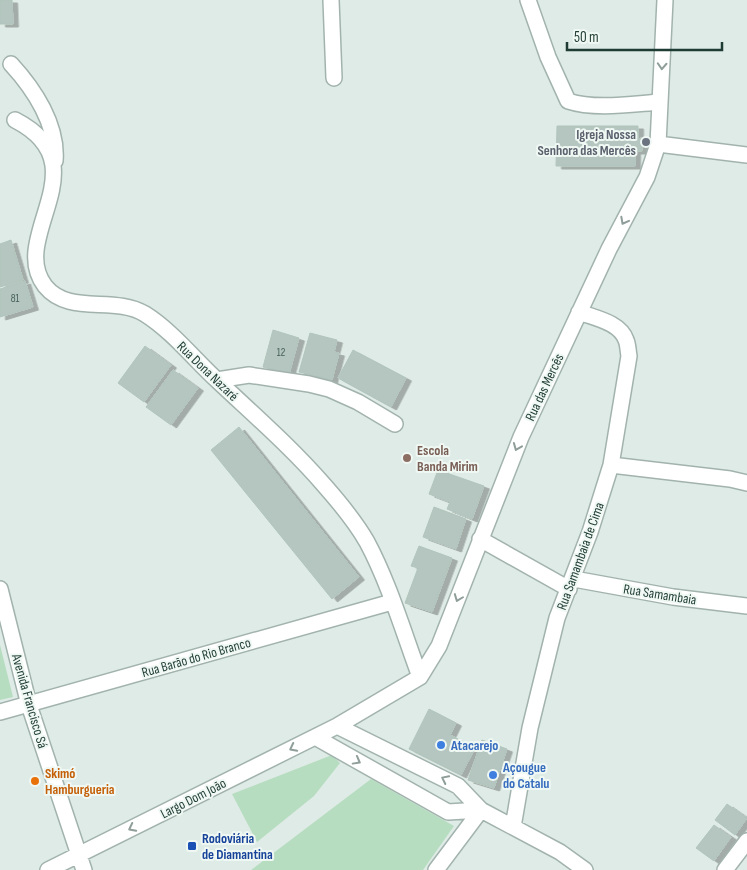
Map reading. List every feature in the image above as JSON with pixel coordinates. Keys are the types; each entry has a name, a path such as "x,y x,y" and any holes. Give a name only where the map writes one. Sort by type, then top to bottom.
{"street":[{"path":"331,0 334,78"},
{"path":"528,0 548,57 568,101 613,105 660,102"},
{"name":"Rua das Mercês","path":"337,726 420,677 439,646 521,437 609,249 648,178 658,144 665,0"},
{"path":"11,64 27,82 39,100 53,134 56,148 54,177"},
{"name":"Rua Dona Nazaré","path":"15,120 26,125 43,142 49,153 54,177 51,197 36,249 37,268 45,285 58,297 74,303 119,305 144,313 173,337 290,447 337,500 366,540 377,563 420,677"},
{"path":"658,144 747,154"},
{"name":"Rua Samambaia de Cima","path":"513,827 534,710 557,618 571,584 611,465 629,356 626,339 620,329 579,312"},
{"path":"217,380 249,375 329,389 358,402 396,424"},
{"path":"611,465 730,479 747,483"},
{"name":"Rua Samambaia","path":"480,539 571,584 747,606"},
{"name":"Avenida Francisco Sá","path":"0,588 29,705 84,870"},
{"name":"Rua Barão do Rio Branco","path":"0,712 392,602"},
{"path":"337,726 458,786 481,810 560,852 585,870"},
{"name":"Largo Dom João","path":"48,870 337,726"},
{"path":"315,737 448,812 481,810"},
{"path":"436,870 481,810"},
{"path":"725,870 747,841"}],"green space":[{"path":"0,645 13,697 0,700"},
{"path":"332,755 340,763 314,796 257,842 232,794"},
{"path":"371,779 454,826 423,870 251,870"}],"building":[{"path":"0,0 12,0 13,24 0,24"},
{"path":"557,126 638,126 638,139 642,138 642,151 635,151 635,166 556,166"},
{"path":"11,240 23,280 0,287 0,244"},
{"path":"25,281 33,307 0,317 0,289"},
{"path":"273,330 299,338 289,374 263,367"},
{"path":"310,333 337,340 334,352 339,353 332,380 299,372"},
{"path":"145,346 171,365 144,402 118,383"},
{"path":"353,350 406,378 391,407 338,378"},
{"path":"173,370 198,388 171,425 146,407"},
{"path":"239,427 359,577 332,599 211,450"},
{"path":"438,470 484,486 472,519 447,509 450,502 429,494"},
{"path":"434,507 466,519 456,549 423,537"},
{"path":"419,546 452,558 432,612 405,603 418,568 411,566"},
{"path":"429,709 456,723 450,735 475,748 461,775 409,749"},
{"path":"482,740 507,749 494,788 468,780"},
{"path":"727,804 747,818 735,835 715,820"},
{"path":"714,825 731,837 714,861 696,848"}],"place":[{"name":"Igreja Nossa Senhora das Mercês","path":"646,142"},
{"name":"Escola Banda Mirim","path":"407,458"},
{"name":"Atacarejo","path":"441,745"},
{"name":"Açougue do Catalu","path":"493,775"},
{"name":"Skimó Hamburgueria","path":"35,781"},
{"name":"Rodoviária de Diamantina","path":"192,846"}]}
